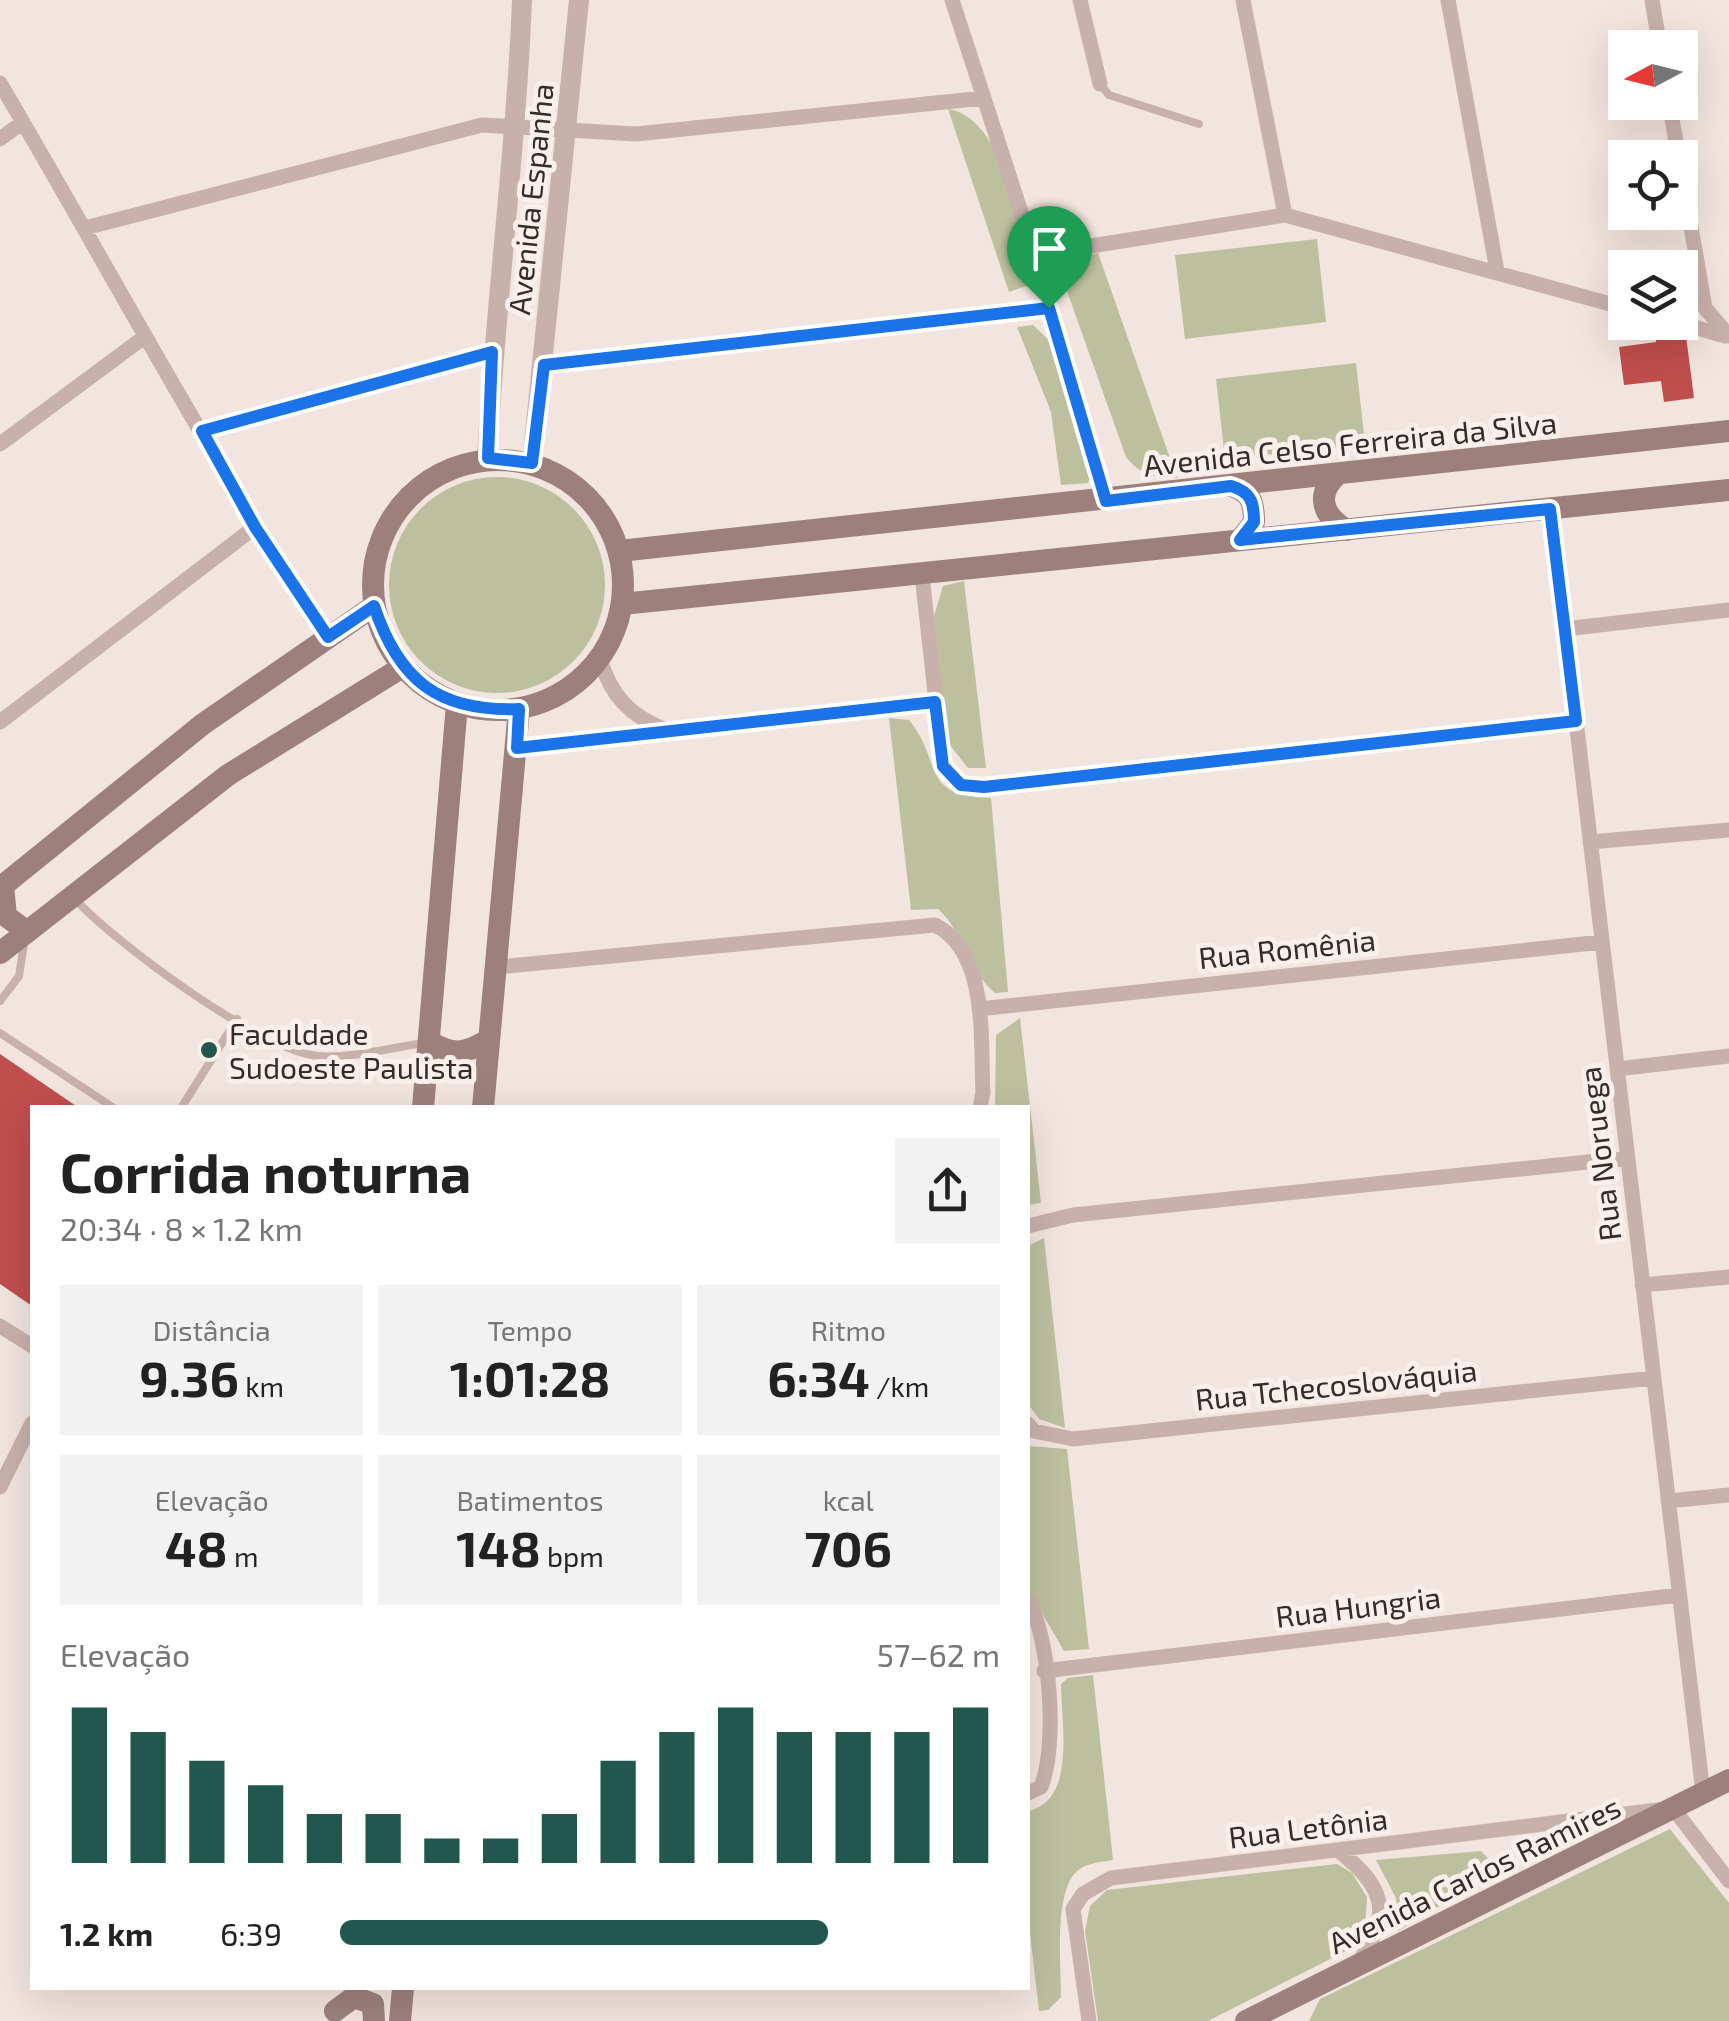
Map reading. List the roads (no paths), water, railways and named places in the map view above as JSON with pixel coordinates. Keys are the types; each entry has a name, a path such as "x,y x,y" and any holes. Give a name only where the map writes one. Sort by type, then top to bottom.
{"main road":[{"name":"Avenida Celso Ferreira da Silva","path":"619,550 1106,501 1729,431"},
{"path":"488,458 532,463 561,476 587,496 606,521 619,550 622,604 614,633 600,659 578,682 550,700 519,709 488,710 457,704 430,691 401,668 374,606 374,564 387,525 404,503 447,469 488,458"},
{"path":"1338,474 1325,490 1323,504 1329,517 1348,530"},
{"path":"1231,486 1243,490 1253,501 1254,522 1240,540"},
{"path":"622,604 1729,490"},
{"path":"25,930 6,916 1,887 202,724 374,606"},
{"path":"0,952 228,774 401,668"},
{"path":"423,1105 457,704"},
{"path":"483,1105 519,709"},
{"path":"430,1042 448,1053 466,1053 488,1040"},
{"name":"Avenida Carlos Ramires","path":"1251,2020 1729,1780"},
{"path":"400,2021 403,1990"},
{"path":"336,2007 354,1997 365,1998 373,2004 374,2021"}],"street":[{"name":"Avenida Espanha","path":"488,458 492,352 517,124 522,0"},
{"name":"Avenida Espanha","path":"532,463 580,0"},
{"path":"952,0 1035,255 1106,501"},
{"path":"1080,0 1100,84"},
{"path":"1243,0 1285,215"},
{"path":"1448,0 1497,272"},
{"path":"1652,0 1657,30"},
{"path":"0,83 86,228 143,338 202,431 255,527 328,637"},
{"path":"86,228 482,125 517,124 636,134 984,98"},
{"path":"0,139 23,122"},
{"path":"1035,255 1285,215 1608,303"},
{"path":"1692,230 1705,308 1729,337"},
{"path":"544,365 1049,308"},
{"path":"1698,328 1729,337"},
{"path":"0,444 143,338"},
{"path":"202,431 492,352"},
{"name":"Rua Noruega","path":"1550,509 1703,1793"},
{"path":"0,722 255,527"},
{"path":"922,575 943,766 961,785 984,787 1576,721"},
{"path":"1564,629 1729,610"},
{"path":"600,659 619,701 644,722 670,731"},
{"path":"517,748 935,702"},
{"path":"1590,842 1729,830"},
{"path":"497,967 935,926 952,934 960,946 979,1009 980,1105"},
{"name":"Rua Romênia","path":"979,1009 1602,942"},
{"path":"1617,1068 1729,1056"},
{"path":"1030,1226 1073,1215 1628,1158"},
{"path":"1642,1285 1729,1277"},
{"path":"0,1326 30,1345"},
{"name":"Rua Tchecoslováquia","path":"1030,1426 1034,1431 1073,1439 1654,1378"},
{"path":"0,1487 30,1427"},
{"path":"1668,1501 1729,1495"},
{"name":"Rua Hungria","path":"1044,1671 1680,1595"},
{"path":"1030,1603 1039,1622 1051,1746 1041,1787 1030,1792"},
{"path":"1673,1808 1729,1882"},
{"name":"Rua Letônia","path":"1083,2020 1073,1910 1083,1894 1111,1878 1673,1808"},
{"path":"1338,1851 1369,1878 1377,1892 1378,1933 1356,1966"}],"lane":[{"path":"1100,84 1110,95 1199,124"},
{"path":"71,895 112,936 237,1019 284,1045 318,1056 430,1042"},
{"path":"0,1002 19,976 25,930"},
{"path":"183,1105 237,1019"},
{"path":"0,1033 109,1105"}],"place":[{"name":"Faculdade Sudoeste Paulista","path":"209,1050"}]}
